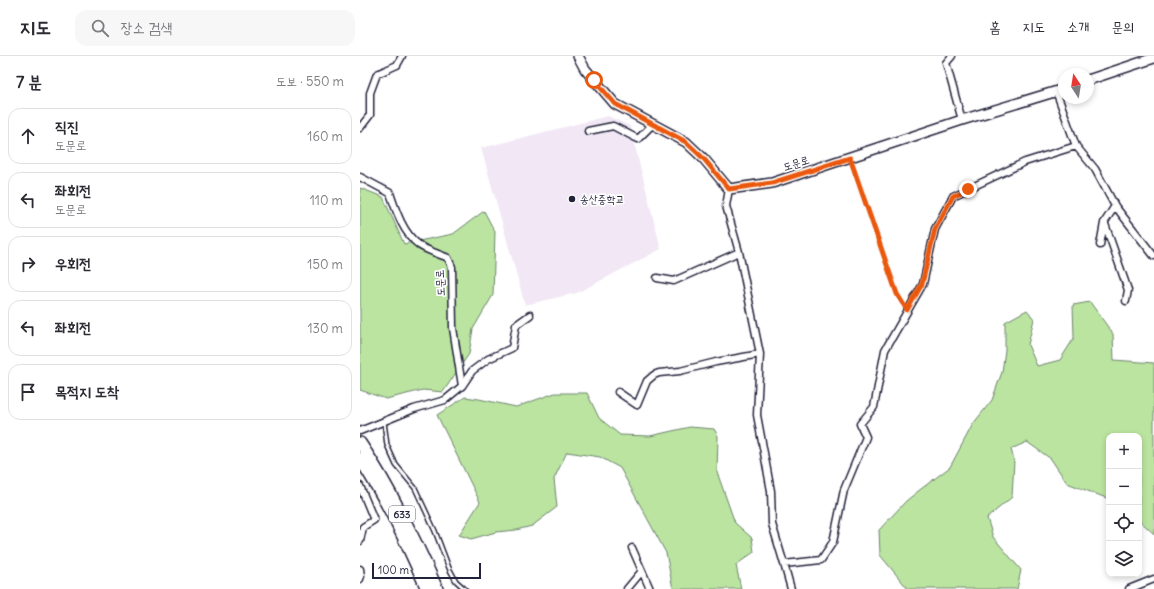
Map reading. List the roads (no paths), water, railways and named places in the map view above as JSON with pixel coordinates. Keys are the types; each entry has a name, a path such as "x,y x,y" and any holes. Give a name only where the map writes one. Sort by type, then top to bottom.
{"highway":[{"name":"633","path":"360,443 394,498 437,589"},
{"name":"633","path":"360,459 382,494 427,589"}],"street":[{"path":"360,128 370,115 370,93 377,74 397,65 402,56"},
{"path":"578,56 585,69 615,104 686,142 704,159 729,189 726,206 739,252 760,354 757,415 771,492 772,524 791,589"},
{"path":"952,56 946,63 962,120"},
{"path":"1094,78 1154,58"},
{"name":"도문로","path":"729,189 772,183 962,120 1058,91"},
{"path":"1064,104 1076,146 1095,169 1115,206 1154,256"},
{"path":"588,131 613,126 638,139 652,125"},
{"path":"784,564 821,560 833,542 844,490 866,437 860,424 874,407 885,350 922,284 935,229 953,196 1025,162 1076,146"},
{"name":"도문로","path":"360,177 390,193 394,206 406,232 419,246 448,258 452,268 453,328 462,386"},
{"path":"1100,245 1104,223 1115,206"},
{"path":"1104,223 1128,290 1126,301"},
{"path":"657,278 674,281 739,252"},
{"path":"360,431 414,409 445,400 462,386 472,371 488,359 512,348 516,325 530,315"},
{"path":"618,392 637,405 647,381 659,372 680,371 716,362 760,354"},
{"path":"360,486 374,520 363,527 360,541"},
{"path":"632,548 650,589"},
{"path":"360,569 360,579"},
{"path":"627,589 642,571"},
{"path":"1129,589 1154,579"}],"lane":[{"path":"384,422 387,445 396,465 415,488 435,531 449,568 456,581 465,589"}],"place":[{"name":"송산중학교","path":"572,199"}]}
